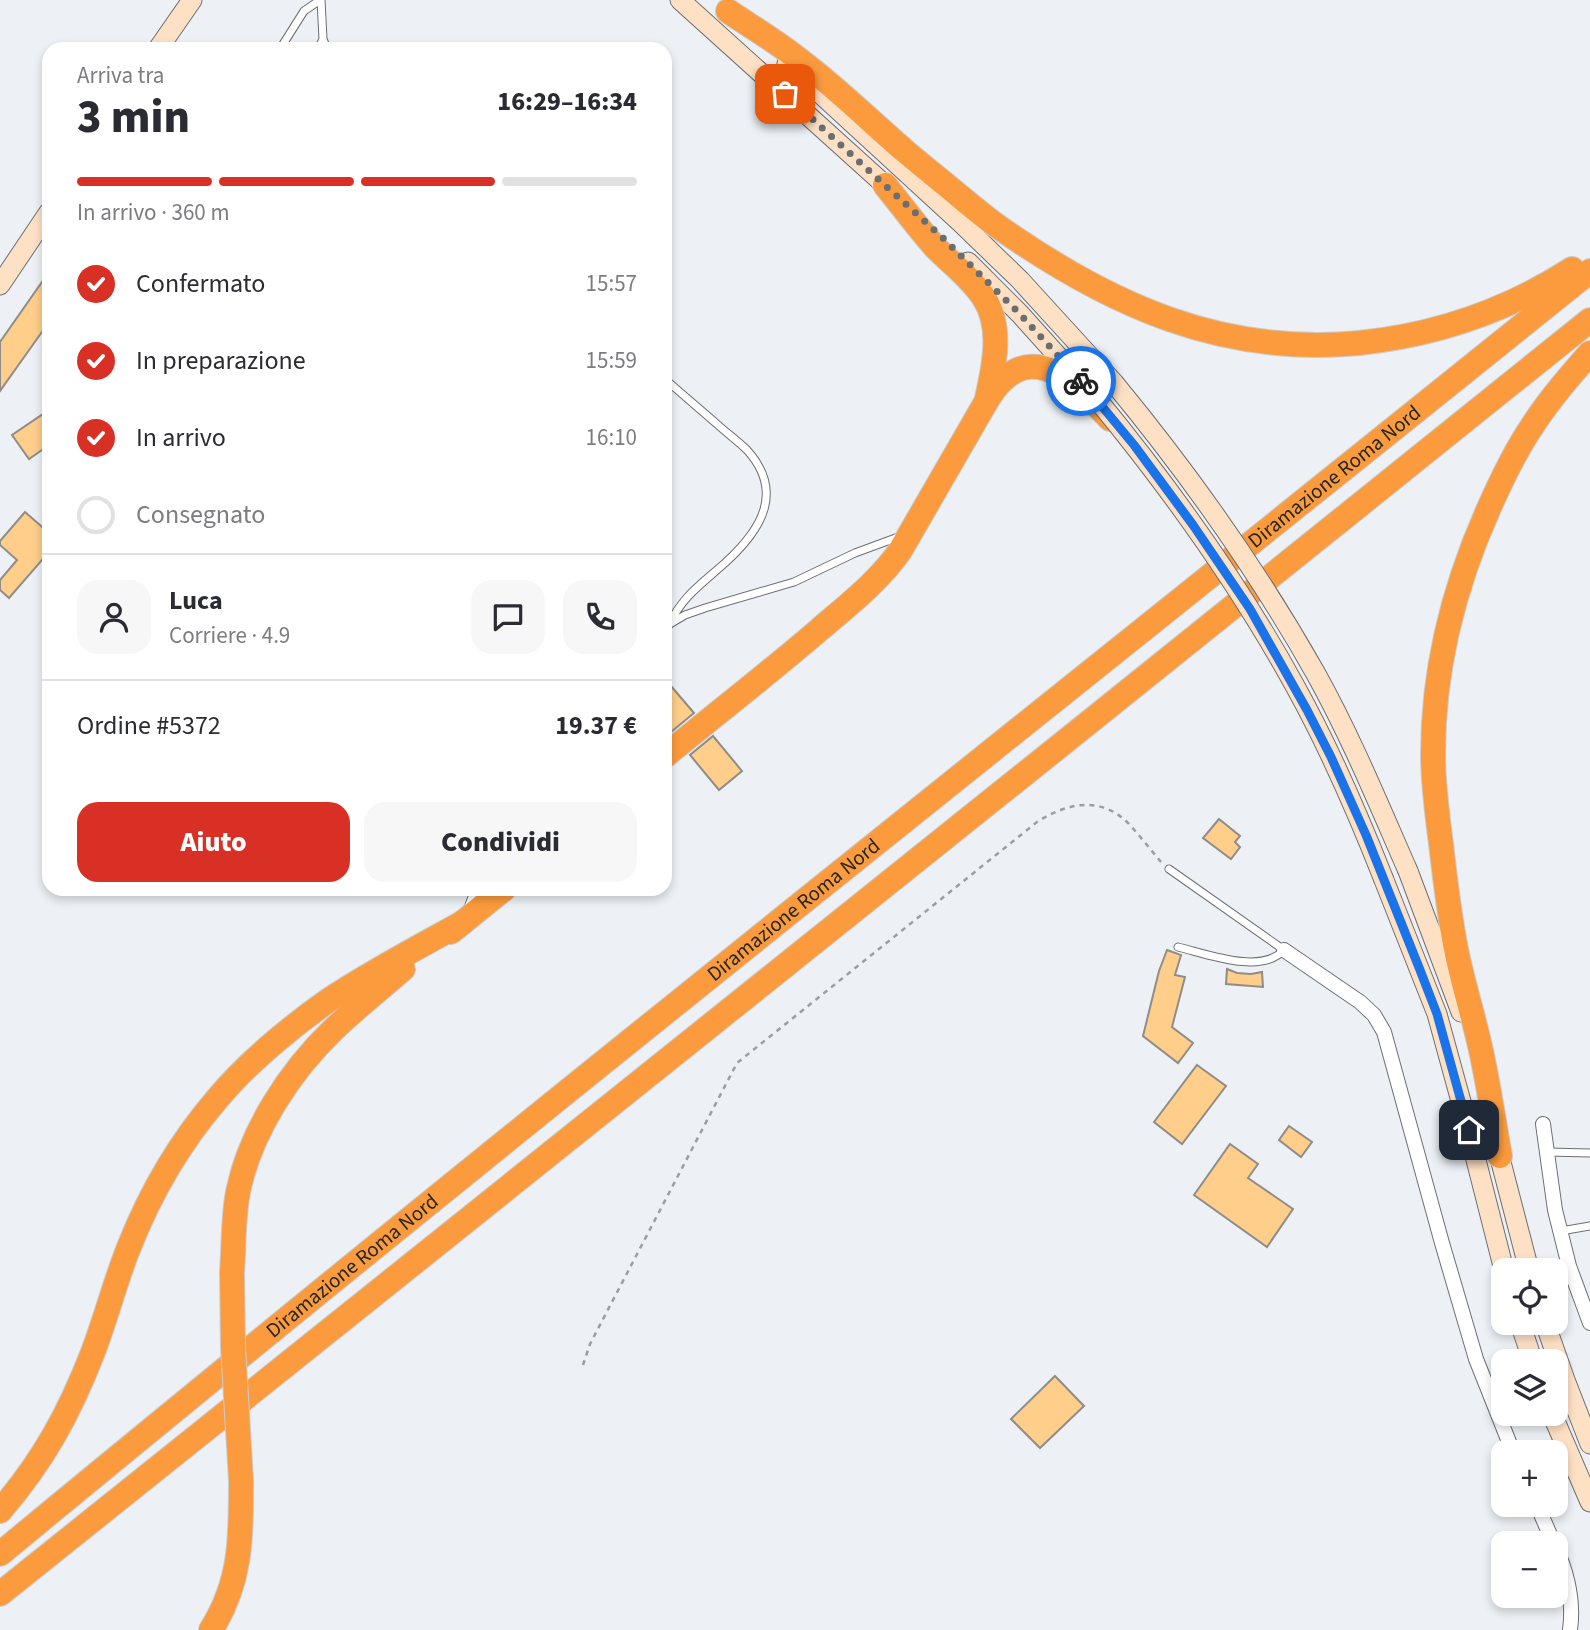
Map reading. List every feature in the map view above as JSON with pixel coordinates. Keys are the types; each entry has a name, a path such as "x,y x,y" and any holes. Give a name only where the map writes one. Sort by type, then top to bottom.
{"highway":[{"path":"722,5 802,62 998,227 1098,289 1132,306 1182,325 1230,337 1283,344 1326,345 1385,340 1461,323 1503,307 1547,285 1590,257"},
{"path":"885,185 934,245 975,286 988,305 993,320 995,346 993,374 986,402"},
{"name":"Diramazione Roma Nord","path":"0,1554 606,1059 1590,271"},
{"name":"Diramazione Roma Nord","path":"0,1594 1590,320"},
{"path":"1500,1156 1479,1043 1456,950 1445,881 1435,799 1433,756 1437,676 1444,638 1459,587 1476,537 1497,491 1517,449 1560,388 1590,354"},
{"path":"672,750 791,654 868,588 891,563 986,402 1002,380 1014,372 1028,367 1057,373 1078,387 1134,445"},
{"path":"211,1630 229,1596 239,1552 241,1480 233,1347 232,1272 235,1218 241,1178 250,1150 268,1115 298,1070 334,1029 410,963 495,896"},
{"path":"0,1511 36,1466 67,1412 93,1352 128,1248 149,1202 209,1108 242,1073 320,1007 462,923"}],"main road":[{"path":"167,42 192,0"},
{"path":"680,0 885,185 1003,296 1096,398 1134,445 1250,609 1331,757 1437,1014 1501,1258"},
{"path":"722,5 960,222 1038,298 1153,430 1213,511 1270,597 1316,675 1353,746 1408,871 1460,1007 1526,1258"},
{"path":"0,285 42,222"},
{"path":"1549,1335 1590,1444"},
{"path":"1557,1426 1590,1502"}],"street":[{"path":"1284,950 1360,1002 1374,1014 1384,1032 1476,1359 1508,1440"},
{"path":"1543,1124 1555,1210 1569,1266 1590,1323"},
{"path":"1568,1582 1572,1610 1570,1630"}],"lane":[{"path":"320,0 324,42"},
{"path":"284,42 304,11 320,0"},
{"path":"672,385 748,451 760,470 766,492 764,512 755,531 728,560 686,597 672,617"},
{"path":"672,623 705,608 794,582 855,553 911,532"},
{"path":"1169,869 1284,950 1269,960 1249,962 1178,947"},
{"path":"462,923 472,896"},
{"path":"1547,1152 1590,1153"},
{"path":"1560,1231 1590,1226"}],"path":[{"path":"583,1365 590,1344 737,1063 1037,822 1057,811 1082,804 1099,806 1114,812 1129,824 1169,869"}],"building":[{"path":"42,282 42,332 0,391 0,342"},
{"path":"42,415 42,450 29,459 12,435"},
{"path":"25,512 42,527 42,560 9,598 0,590 0,580 17,560 0,545 0,541"},
{"path":"672,687 694,713 672,731"},
{"path":"713,736 742,771 719,790 690,755"},
{"path":"1219,819 1240,836 1235,842 1240,847 1231,859 1203,838"},
{"path":"1167,950 1181,955 1175,975 1185,977 1172,1027 1193,1043 1178,1063 1143,1036"},
{"path":"1227,969 1237,973 1262,972 1263,987 1226,984"},
{"path":"1197,1065 1226,1086 1182,1144 1154,1122"},
{"path":"1289,1126 1312,1142 1301,1157 1279,1140"},
{"path":"1230,1144 1258,1164 1248,1178 1293,1209 1267,1247 1194,1195"},
{"path":"1055,1376 1084,1406 1040,1448 1011,1419"}],"way so far":[{"path":"785,94 944,239 1020,314 1081,381"}],"route":[{"path":"1081,381 1134,445 1193,525 1250,609 1307,710 1366,835 1403,925 1437,1014 1469,1130"}]}
